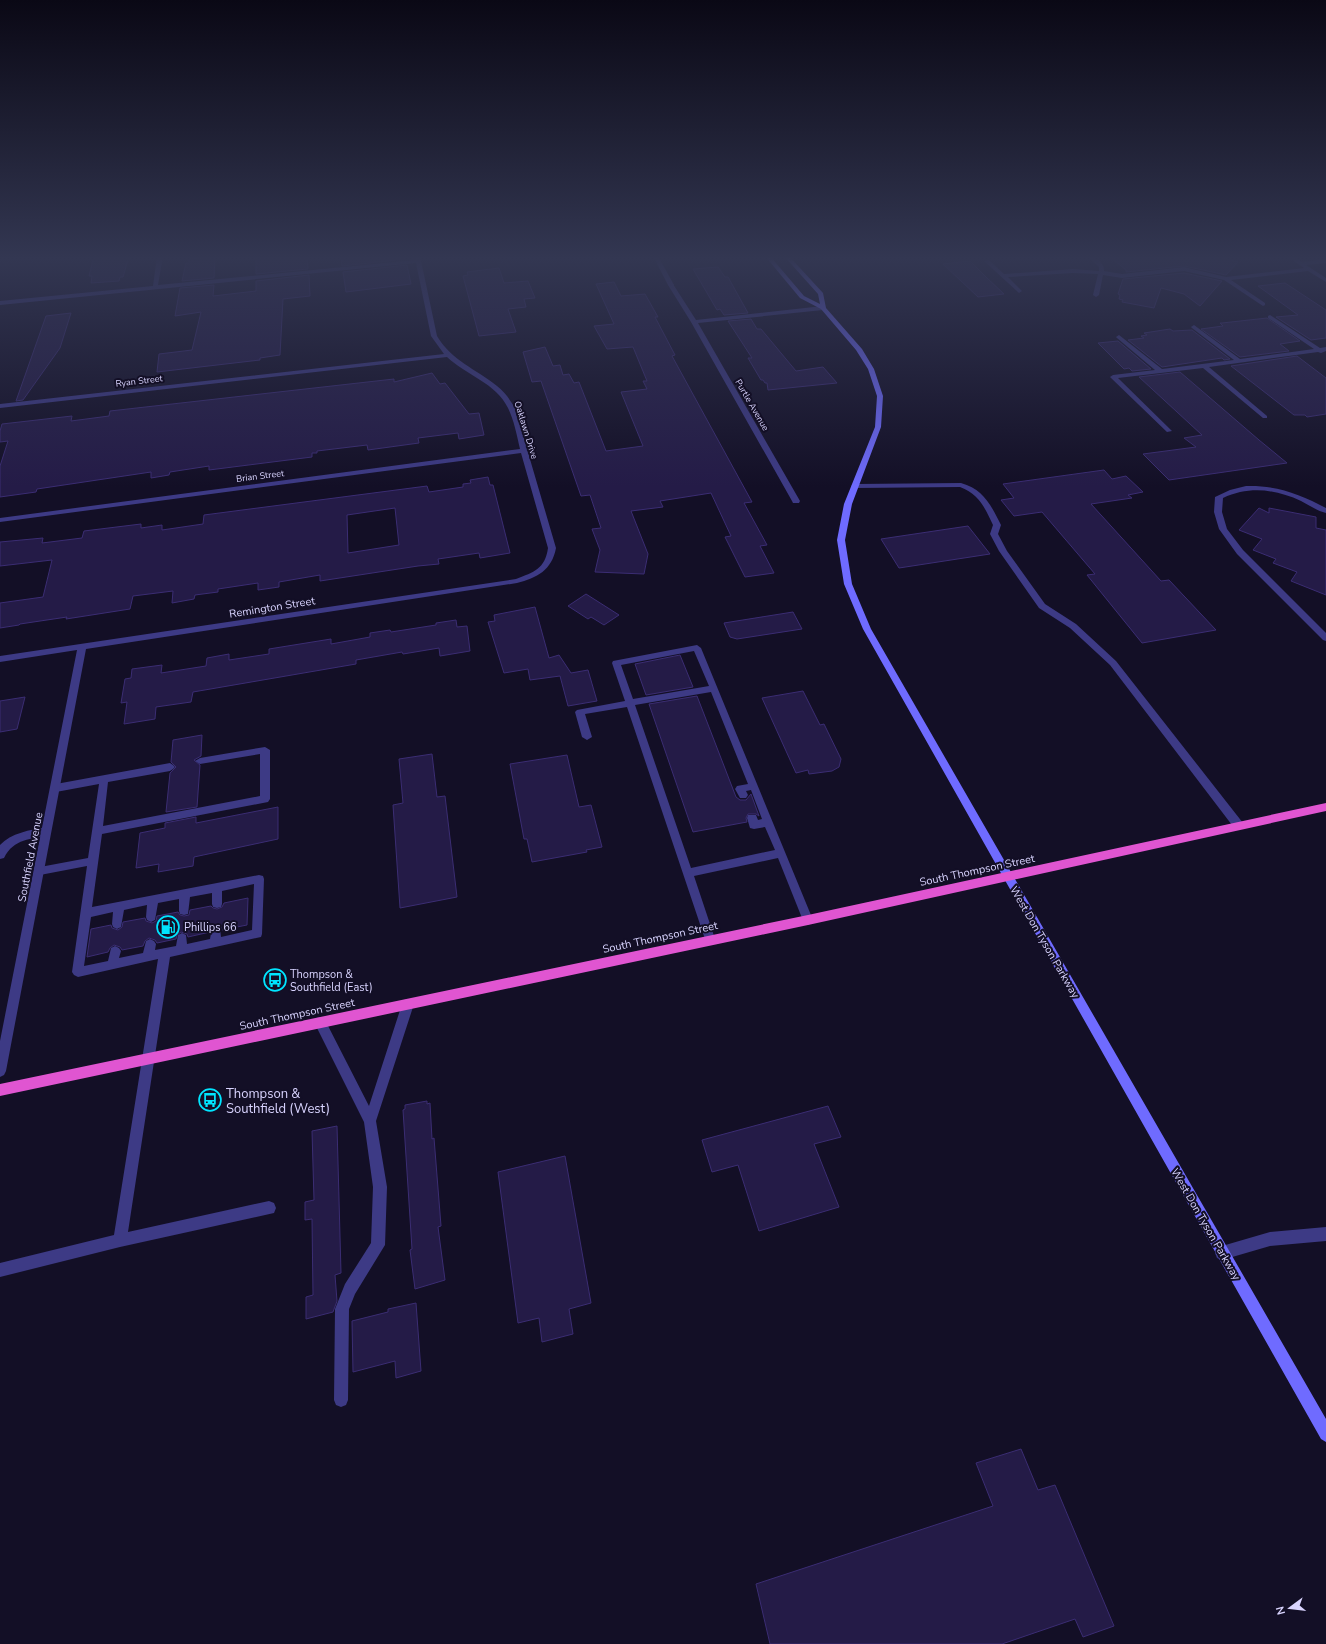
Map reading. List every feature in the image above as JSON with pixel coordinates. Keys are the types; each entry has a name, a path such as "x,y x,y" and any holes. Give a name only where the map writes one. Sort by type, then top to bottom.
{"highway":[{"name":"South Thompson Street","path":"0,1090 710,939 808,920 1326,808"}],"main road":[{"name":"West Don Tyson Parkway","path":"845,333 859,349 871,369 880,396 878,427 848,504 841,540 848,584 867,629 1326,1434"}],"street":[{"name":"Oaklawn Drive","path":"433,333 439,345 447,355 497,389 506,398 512,408 523,451 552,548 551,558 545,568"},
{"name":"Purtle Avenue","path":"700,333 796,501"},
{"path":"1202,333 1239,361"},
{"path":"1293,333 1326,354"},
{"path":"1119,337 1160,371"},
{"path":"1169,431 1113,377 1204,366 1326,348"},
{"name":"Ryan Street","path":"0,406 447,355"},
{"path":"1204,366 1265,417"},
{"name":"Brian Street","path":"0,520 523,451"},
{"path":"855,486 961,485 974,490 989,508 997,525 994,534 1003,552 1042,606 1073,626 1113,663 1239,826"},
{"path":"1326,511 1296,496 1270,489 1247,487 1230,490 1219,497 1218,512 1223,528 1240,552 1326,638"},
{"name":"Remington Street","path":"0,659 516,581 533,576 545,568"},
{"name":"Southfield Avenue","path":"0,1071 40,871 46,831 56,788 82,647"},
{"path":"710,939 616,664 697,648 808,920"},
{"path":"587,737 580,712 714,688"},
{"path":"96,831 265,799 265,750 200,761"},
{"path":"56,788 170,767"},
{"path":"86,913 259,879 256,934 78,972 104,779"},
{"path":"743,795 740,789 754,786"},
{"path":"752,818 754,825 768,822"},
{"path":"0,840 46,831"},
{"path":"0,855 1,851 16,838"},
{"path":"688,873 781,853"},
{"path":"40,871 92,861"},
{"path":"217,887 217,904"},
{"path":"184,911 185,894"},
{"path":"151,917 153,900"},
{"path":"117,924 119,907"},
{"path":"215,943 216,931"},
{"path":"181,950 182,938"},
{"path":"148,957 150,944"},
{"path":"113,964 115,951"},
{"path":"120,1240 150,1057 165,953"},
{"path":"370,1121 408,1004"},
{"path":"320,1022 370,1121 380,1187 378,1245 350,1289 342,1309 341,1400"},
{"path":"0,1270 120,1240 269,1208"},
{"path":"1222,1253 1270,1239 1326,1234"}],"building":[{"path":"40,333 65,333 60,348 23,400 16,401"},
{"path":"196,333 281,333 280,355 260,358 260,360 157,372 159,354 192,350"},
{"path":"478,333 509,333 479,336"},
{"path":"598,333 663,333 675,355 672,356 752,502 744,503 767,545 760,546 774,573 745,577 725,537 731,536 711,493 660,501 663,507 631,511 648,554 644,574 595,572 600,550 592,529 601,528 590,495 581,496 541,381 532,382 523,352 545,347 553,366 560,365 563,375 569,374 574,383 579,382 606,451 643,446 621,392 647,389 643,381 647,381 633,347 607,349"},
{"path":"736,333 764,333 796,371 823,367 837,383 768,390 767,383 761,380 748,358 752,358"},
{"path":"1144,333 1196,333 1230,359 1224,360 1222,358 1162,367 1128,340 1144,338 1141,336 1147,335"},
{"path":"1206,333 1288,333 1300,341 1280,344 1289,351 1240,357"},
{"path":"1300,333 1326,333 1326,338 1311,340"},
{"path":"1118,341 1151,369 1132,371 1129,368 1124,369 1098,343"},
{"path":"1297,356 1326,378 1326,414 1307,417 1305,415 1294,415 1231,366"},
{"path":"1180,372 1287,463 1169,480 1143,454 1196,447 1184,438 1202,435 1139,377"},
{"path":"432,373 440,384 445,383 469,414 479,413 484,435 459,439 458,433 418,438 419,443 368,450 367,445 317,451 317,453 312,453 312,457 209,470 209,466 170,472 169,475 151,478 151,472 37,489 36,492 0,497 0,466 8,441 0,442 0,431 2,424 72,416 71,421 109,416 110,411 394,379 394,382"},
{"path":"1104,470 1112,479 1126,476 1143,492 1128,495 1132,498 1091,504 1161,581 1169,580 1216,630 1142,643 1087,575 1095,574 1042,512 1014,516 1001,500 1014,498 1003,484"},
{"path":"488,477 490,485 493,485 510,553 480,558 479,553 438,559 439,564 320,581 320,575 279,582 279,587 258,590 258,583 218,589 218,592 195,595 194,599 172,603 173,591 133,596 130,609 0,628 0,603 43,597 52,560 0,566 0,542 43,538 42,543 82,538 84,531 141,524 141,528 162,525 162,530 203,524 204,515 427,486 429,492 463,487 463,484 471,483 470,480","holes":["395,508 399,545 348,553 347,515"]},
{"path":"1259,508 1269,513 1269,508 1316,517 1316,528 1326,530 1326,595 1291,581 1297,572 1273,563 1276,559 1253,550 1262,539 1239,530"},
{"path":"968,526 990,554 899,568 881,539"},
{"path":"586,594 619,615 604,625 591,617 588,619 568,606"},
{"path":"535,607 549,658 559,655 571,673 588,670 597,701 568,706 560,676 530,680 528,669 504,673 488,622 495,621 494,615"},
{"path":"793,612 802,629 737,639 730,637 724,623"},
{"path":"456,620 457,627 467,626 470,651 440,656 439,648 403,654 402,652 356,660 356,664 193,692 191,702 156,707 155,719 124,724 127,702 121,703 125,679 131,678 132,669 162,665 161,673 206,666 207,658 229,654 229,660 269,654 269,649 331,639 331,644 370,637 370,633 390,630 391,632 436,625 436,623"},
{"path":"680,655 693,687 646,695 635,664"},
{"path":"803,691 820,725 824,724 841,759 839,767 832,771 809,774 808,770 796,773 762,698"},
{"path":"697,696 736,797 740,800 746,800 751,794 759,816 756,814 748,814 746,818 747,822 693,832 649,704"},
{"path":"25,697 17,729 0,732 0,701"},
{"path":"202,735 201,756 194,760 200,765 197,807 166,812 170,773 176,767 171,762 173,740"},
{"path":"432,754 437,797 445,796 457,897 400,908 393,805 403,803 399,759"},
{"path":"567,755 579,807 591,805 602,847 586,850 587,852 532,862 527,839 524,839 510,764"},
{"path":"278,807 278,839 194,857 193,866 158,872 159,864 136,868 140,833 165,828 165,823 196,817 196,823"},
{"name":"Phillips 66","path":"248,898 247,925 222,930 221,927 215,925 211,928 210,932 188,937 187,934 181,932 177,935 176,939 157,943 155,940 149,938 145,941 143,946 122,950 120,947 114,945 108,952 87,957 91,929 111,925 112,928 118,930 122,927 123,922 145,918 146,921 152,923 156,921 157,916 178,912 180,915 184,916 189,915 190,910 211,906 217,909 222,907 224,903"},
{"path":"427,1101 427,1104 430,1103 432,1139 434,1138 441,1226 438,1227 445,1280 415,1289 410,1250 412,1249 403,1110 405,1109 405,1105"},
{"path":"828,1106 841,1137 814,1144 839,1207 759,1231 738,1165 712,1172 702,1140"},
{"path":"337,1126 341,1273 335,1275 337,1301 333,1312 306,1319 306,1297 313,1295 312,1219 305,1220 305,1202 314,1200 312,1131"},
{"path":"565,1156 591,1303 569,1309 573,1334 542,1342 539,1318 518,1323 498,1172"},
{"path":"416,1303 421,1371 396,1378 395,1361 353,1372 352,1321 388,1312 388,1309"},
{"path":"1021,1449 1038,1490 1055,1485 1114,1626 1083,1637 1075,1619 1002,1644 770,1644 756,1584 993,1506 976,1463"}],"place":[{"name":"Phillips 66","path":"168,927"},
{"name":"Thompson & Southfield (East)","path":"275,980"},
{"name":"Thompson & Southfield (West)","path":"210,1100"}]}
